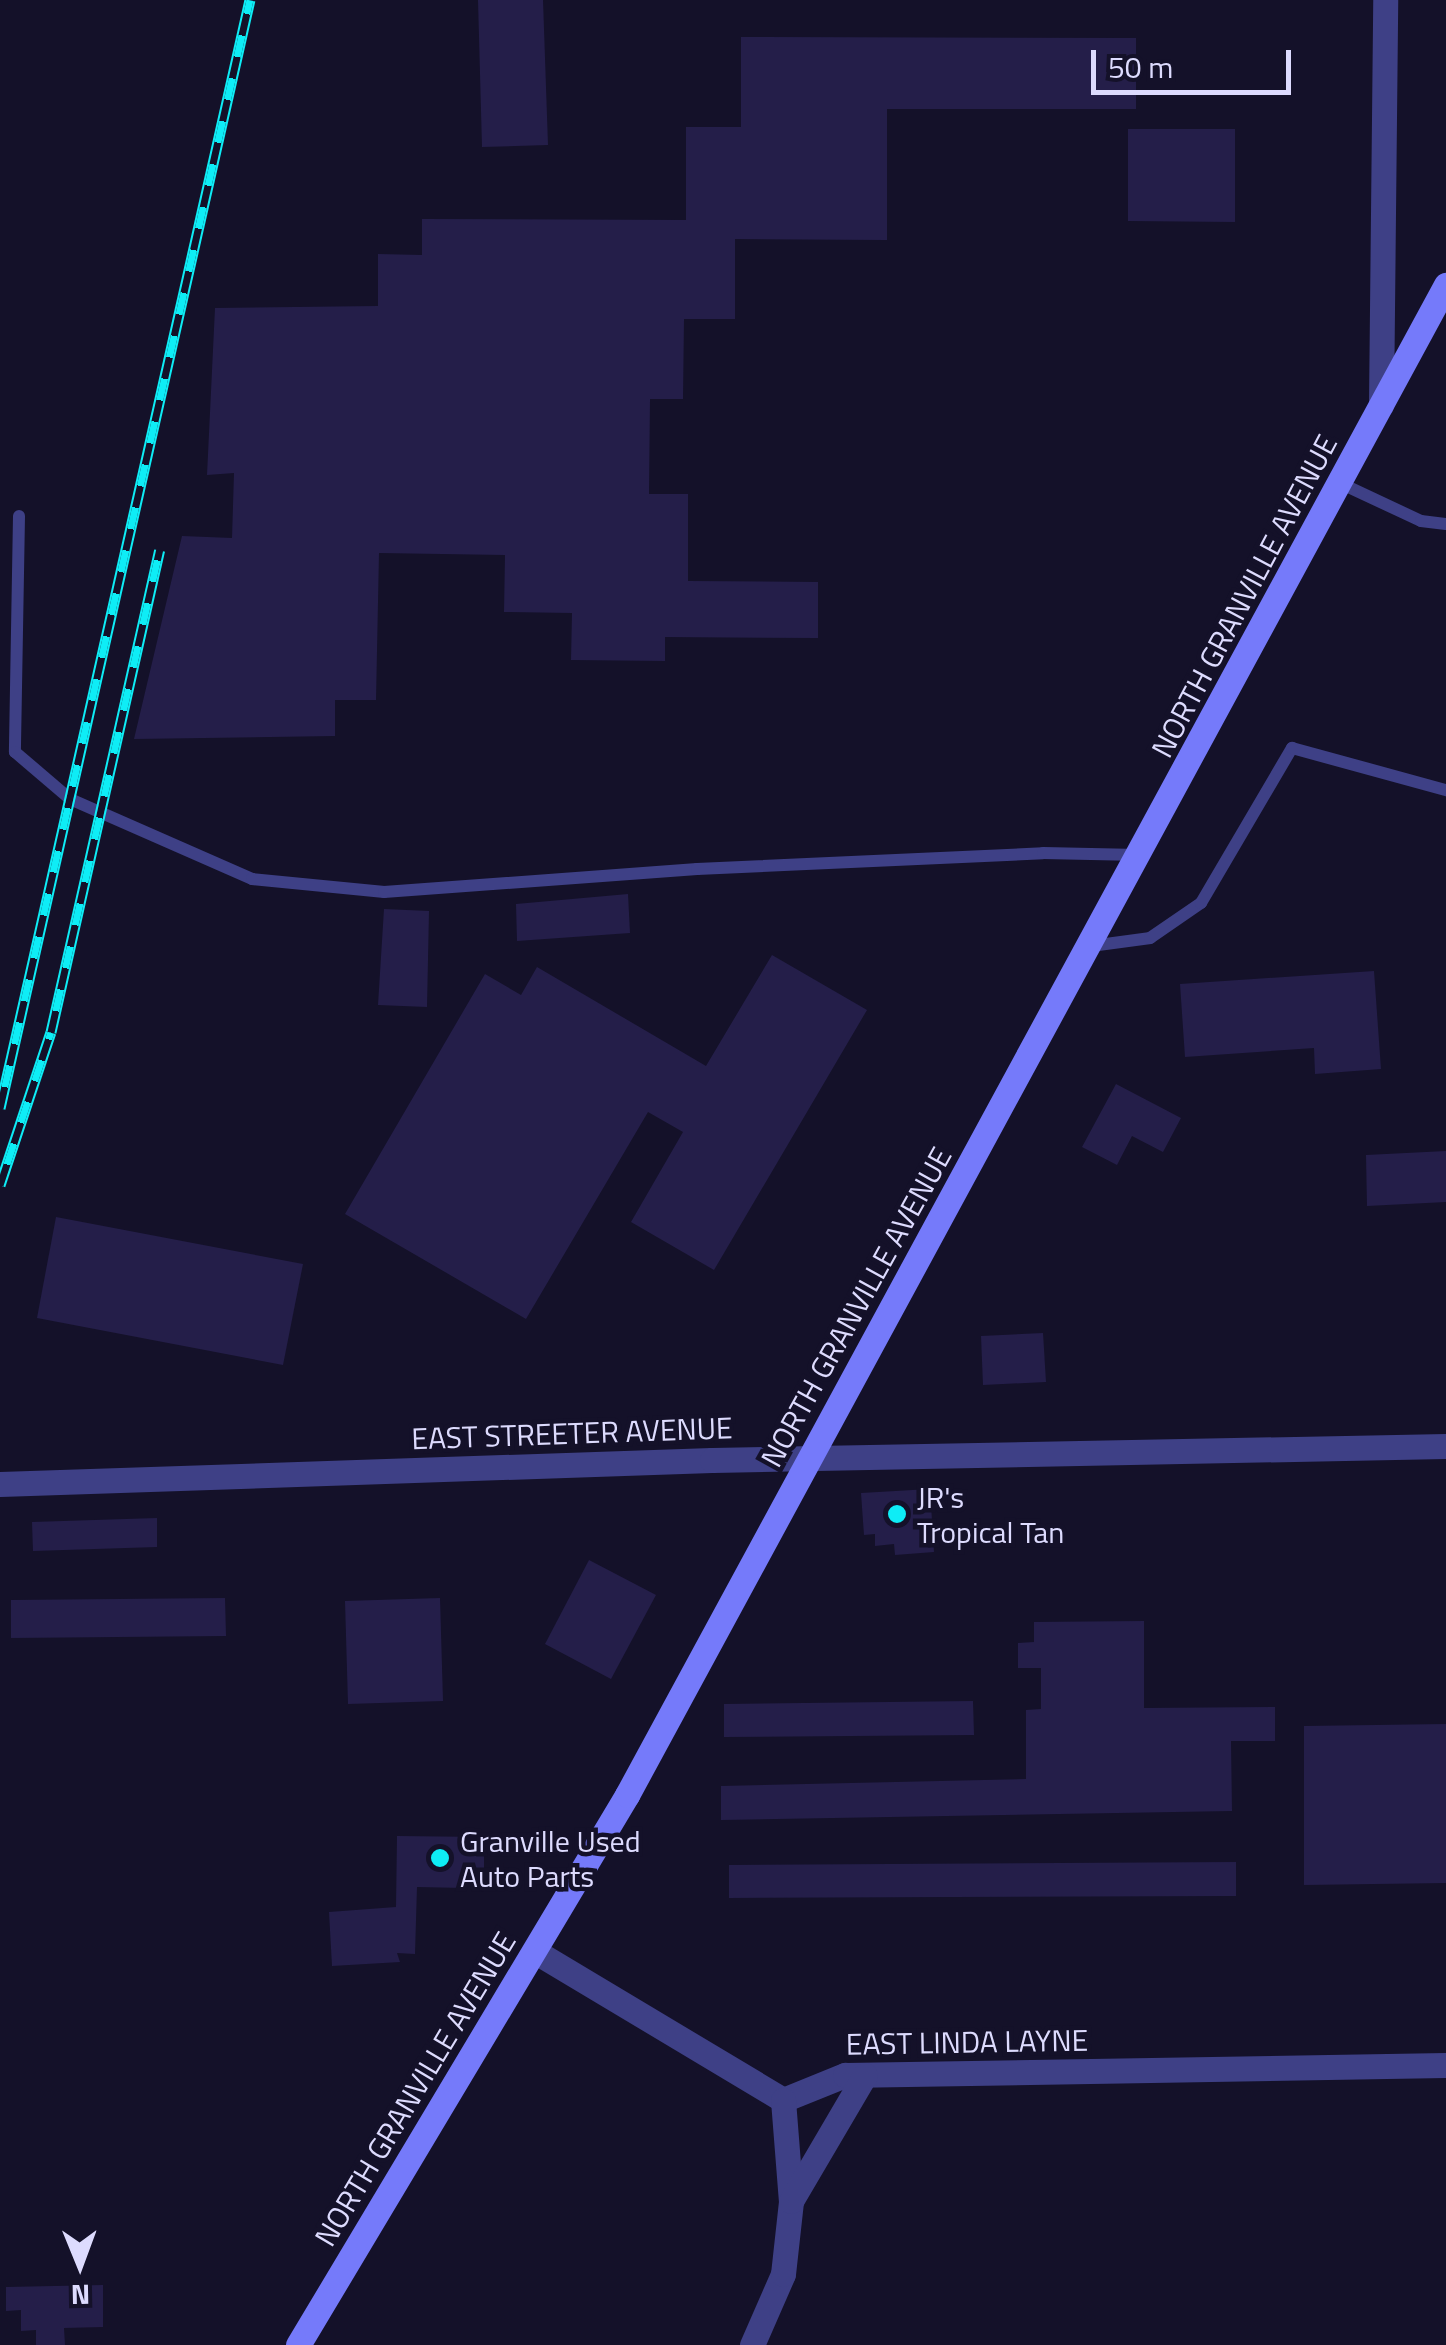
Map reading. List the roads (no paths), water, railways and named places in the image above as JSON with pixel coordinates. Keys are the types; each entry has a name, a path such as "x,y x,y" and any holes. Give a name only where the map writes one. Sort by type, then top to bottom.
{"main road":[{"name":"NORTH GRANVILLE AVENUE","path":"298,2345 536,1952 1142,856 1446,285"}],"street":[{"path":"1381,406 1385,0"},
{"name":"EAST STREETER AVENUE","path":"0,1484 811,1458 1446,1446"},
{"path":"536,1952 783,2100 791,2201 784,2274 752,2345"},
{"name":"EAST LINDA LAYNE","path":"783,2100 827,2079 865,2075 1446,2065"},
{"path":"791,2201 865,2075"}],"lane":[{"path":"1342,484 1421,520 1446,524"},
{"path":"18,516 15,752 70,798 252,879 384,892 697,869 1044,853 1142,856"},
{"path":"1091,946 1150,938 1201,903 1292,748 1413,786 1446,790"}],"railway":[{"path":"0,1108 250,0"},
{"path":"0,1185 51,1032 160,550"}],"place":[{"name":"JR's Tropical Tan","path":"897,1514"},
{"name":"Granville Used Auto Parts","path":"440,1858"}]}
